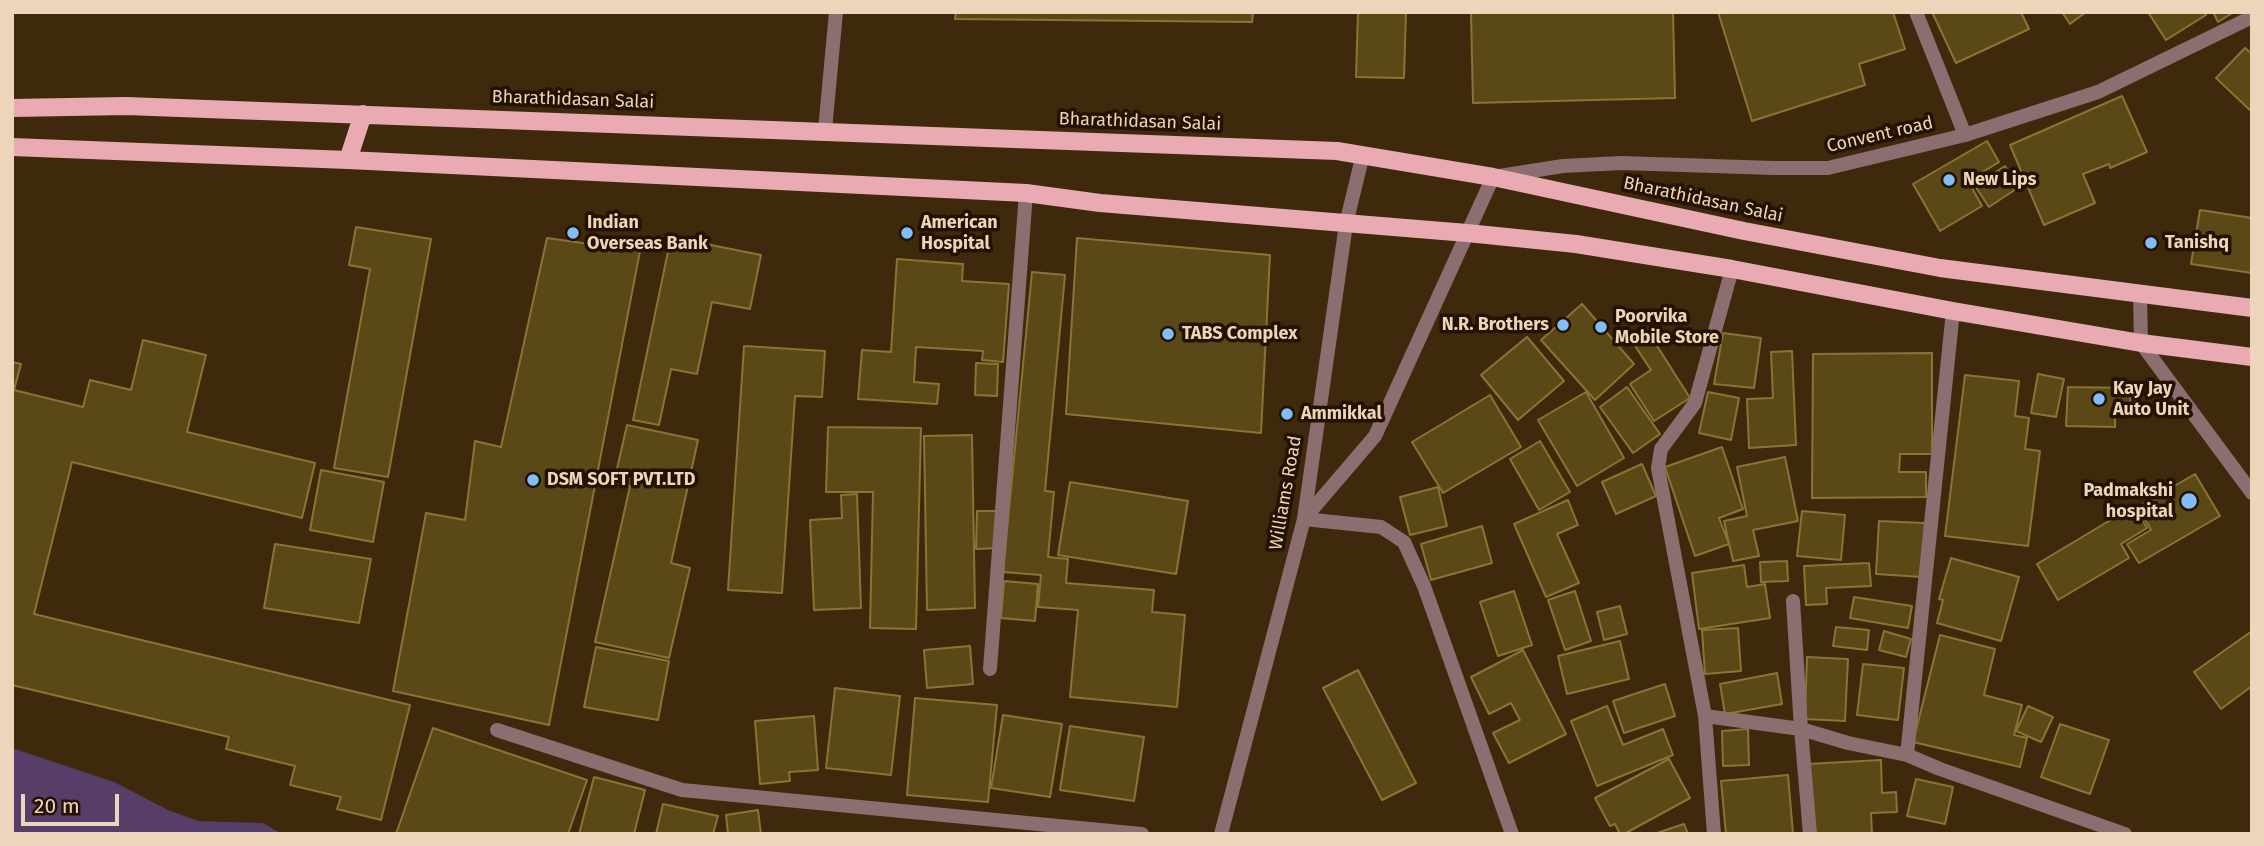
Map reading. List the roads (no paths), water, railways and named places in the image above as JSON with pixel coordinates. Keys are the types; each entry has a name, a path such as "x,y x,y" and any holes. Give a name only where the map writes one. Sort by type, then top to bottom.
{"main road":[{"name":"Bharathidasan Salai","path":"12,108 126,106 1324,150 1363,154 1493,177 1744,231 1940,268 2252,308"},
{"path":"348,160 363,114"},
{"path":"12,147 348,160 1026,193 1100,203 1467,233 1576,244 1732,269 2141,343 2252,357"}],"street":[{"path":"825,130 836,12"},
{"path":"1916,12 1965,135"},
{"name":"Convent road","path":"1493,177 1563,166 1621,163 1774,169 1828,168 1965,135 2098,92 2252,17"},
{"name":"Williams Road","path":"1221,834 1304,519 1346,224 1363,154"},
{"path":"1304,519 1375,436 1493,177"},
{"path":"990,669 1026,193"},
{"path":"1714,834 1705,716 1658,468 1661,449 1695,403 1732,269"},
{"path":"2140,295 2141,343 2252,493"},
{"path":"1907,755 1953,311"},
{"path":"1304,519 1381,527 1404,542 1424,586 1512,834"},
{"path":"1793,601 1810,834"},
{"path":"1705,716 1801,729 1848,743 1907,755 2125,834"},
{"path":"497,730 682,790 1142,834"}],"place":[{"name":"New Lips","path":"1949,180"},
{"name":"Indian Overseas Bank","path":"573,233"},
{"name":"American Hospital","path":"907,233"},
{"name":"Tanishq","path":"2151,243"},
{"name":"N.R. Brothers","path":"1563,325"},
{"name":"Poorvika Mobile Store","path":"1601,327"},
{"name":"TABS Complex","path":"1168,334"},
{"name":"Kay Jay Auto Unit","path":"2099,399"},
{"name":"Ammikkal","path":"1287,414"},
{"name":"DSM SOFT PVT.LTD","path":"533,480"},
{"name":"Padmakshi hospital","path":"2189,501"}]}
